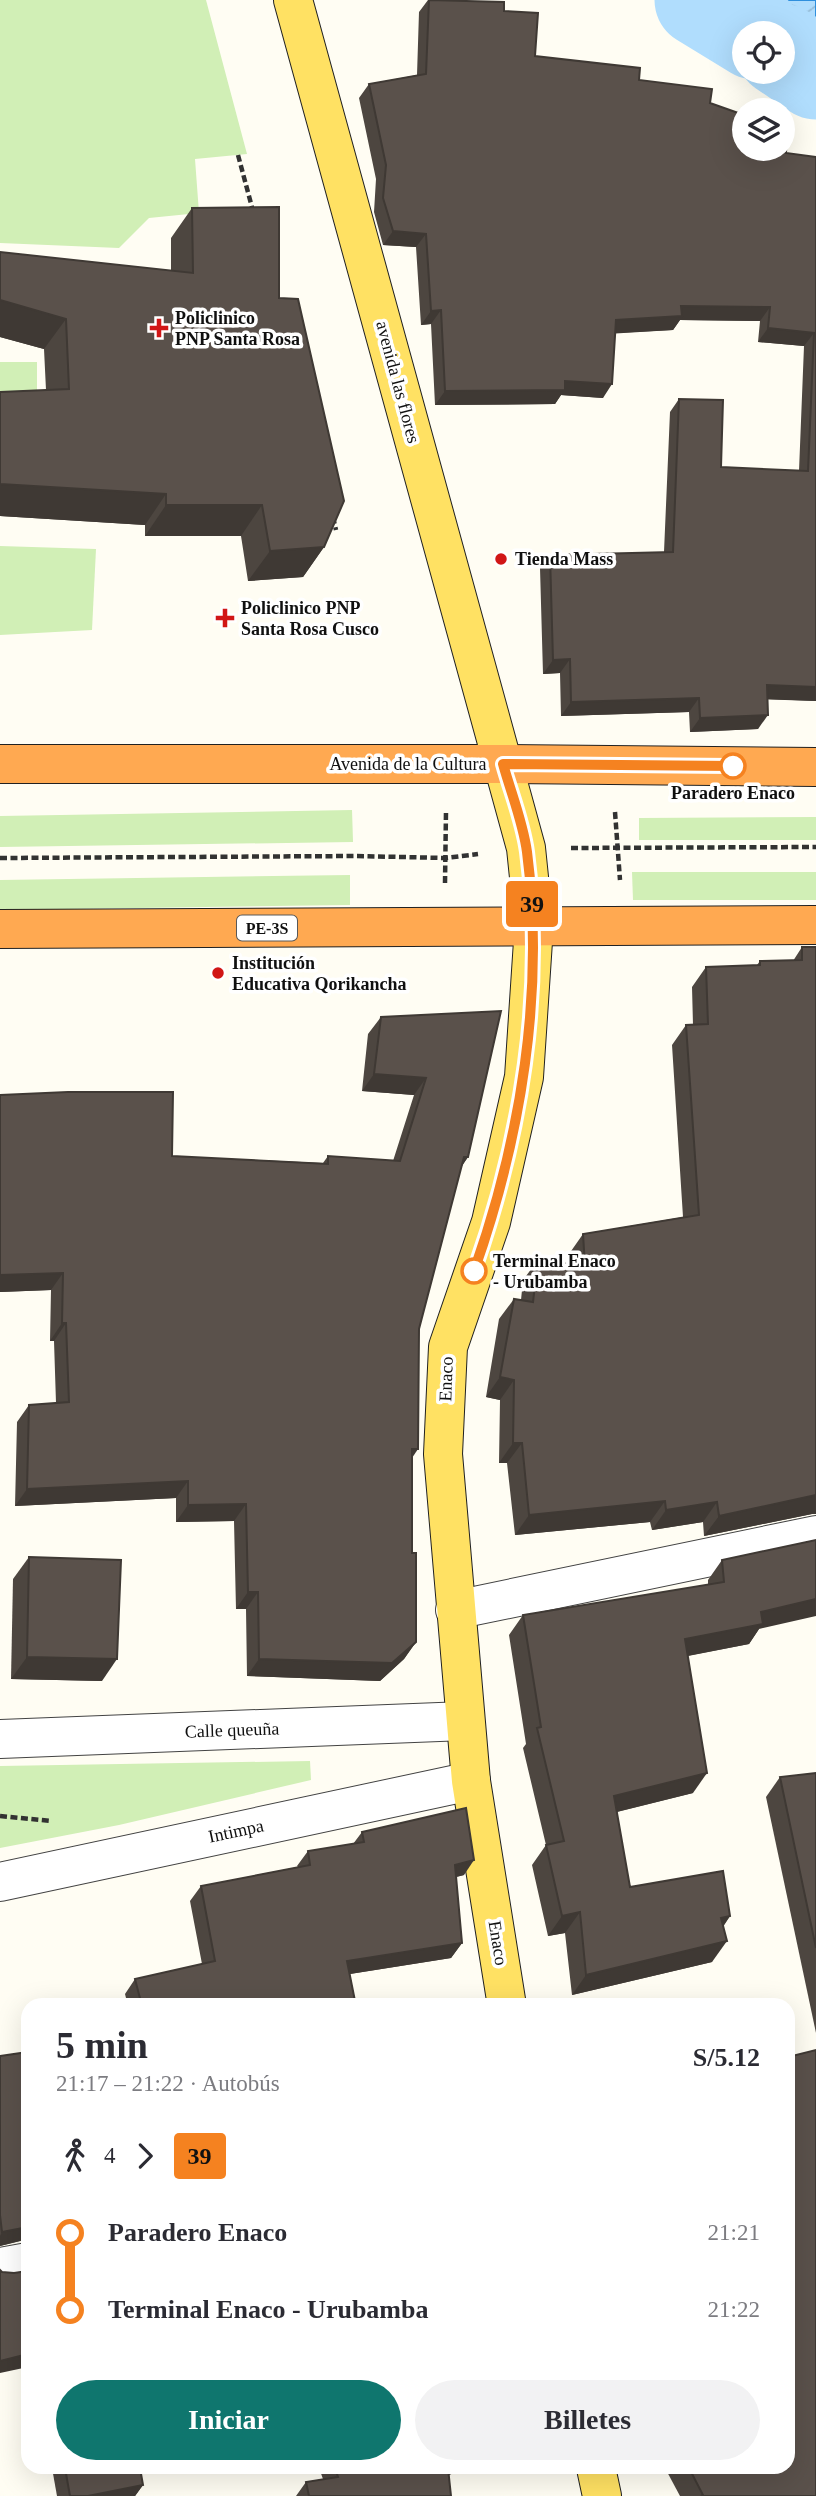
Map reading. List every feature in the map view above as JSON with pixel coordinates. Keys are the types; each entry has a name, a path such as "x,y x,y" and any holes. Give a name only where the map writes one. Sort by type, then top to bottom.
{"highway":[{"name":"Avenida de la Cultura","path":"0,764 816,767"},
{"path":"534,926 816,925"},
{"name":"PE-3S","path":"0,929 534,926"}],"main road":[{"name":"avenida las flores","path":"293,0 503,764"},
{"name":"Enaco","path":"503,764 526,848 534,926 524,1077 491,1222 448,1347 443,1454 471,1780 506,1998"},
{"path":"597,2474 602,2496"}],"street":[{"path":"455,1610 816,1535"},
{"name":"Calle queuña","path":"0,1739 465,1721"},
{"name":"Intimpa","path":"0,1882 471,1780"},
{"path":"0,2267 21,2263"}],"path":[{"path":"238,155 256,222"},
{"path":"333,517 337,530"},
{"path":"443,926 446,764"},
{"path":"611,765 619,847 622,926"},
{"path":"0,858 446,858 526,848 816,847"}],"green space":[{"path":"0,0 206,0 247,154 195,159 199,213 149,218 119,248 0,243"},
{"path":"0,362 37,362 37,415 0,415"},
{"path":"0,546 96,549 92,630 0,635"},
{"path":"352,810 353,842 0,847 0,816"},
{"path":"816,817 816,840 639,840 639,818"},
{"path":"632,872 816,872 816,900 633,900"},
{"path":"350,875 350,905 0,910 0,880"},
{"path":"310,1761 311,1780 119,1825 0,1848 0,1766"}],"water":[{"path":"701,0 816,0 816,73 795,59 795,21 735,21"}],"building":[{"path":"429,0 504,2 504,11 538,13 535,56 640,68 639,80 712,89 710,103 732,111 732,161 795,161 795,154 816,157 816,687 767,685 768,715 700,718 699,698 571,702 570,659 553,660 550,555 673,552 679,399 723,400 721,467 808,471 814,333 768,328 770,307 681,306 682,316 616,320 612,384 565,381 565,390 445,391 441,310 431,311 426,234 393,231 383,198 386,165 369,84 426,74"},
{"path":"279,207 279,298 298,299 344,501 324,547 270,551 262,505 166,505 166,494 0,484 0,392 69,389 66,319 0,300 0,252 193,273 192,208"},
{"path":"802,947 816,947 816,1495 719,1516 717,1502 666,1510 665,1501 529,1515 522,1443 513,1443 514,1380 500,1377 514,1299 533,1302 538,1260 585,1266 583,1234 699,1215 686,1025 708,1024 706,967 802,960"},
{"path":"501,1011 468,1157 464,1157 419,1329 418,1449 412,1449 412,1553 416,1553 416,1642 392,1663 259,1659 258,1592 248,1592 246,1504 188,1505 188,1481 27,1489 29,1405 69,1402 66,1323 62,1323 63,1273 0,1275 0,1095 173,1092 172,1156 328,1164 328,1156 400,1161 426,1078 374,1074 381,1017"},
{"path":"816,1540 816,1599 761,1612 763,1624 685,1639 707,1773 614,1796 630,1887 723,1871 730,1916 721,1918 727,1941 586,1975 580,1912 562,1916 546,1845 564,1841 537,1728 541,1727 523,1615 724,1582 722,1560"},
{"path":"29,1557 121,1560 117,1659 27,1657"},
{"path":"816,1773 816,1948 780,1777"},
{"path":"466,1808 474,1860 455,1865 462,1943 347,1961 354,1998 140,1998 135,1979 215,1961 201,1886 310,1865 308,1851 364,1842 362,1832"},
{"path":"816,2050 816,2496 701,2496 703,2495 692,2474 795,2474 795,2055"},
{"path":"21,2053 21,2228 2,2232 0,2215 0,2056"},
{"path":"0,2270 21,2272 21,2356 0,2361"},
{"path":"66,2474 141,2474 143,2485 88,2496 70,2496"},
{"path":"337,2474 449,2474 451,2496 309,2496 306,2482 338,2477"}],"waterway":[{"path":"701,0 735,21"},
{"path":"795,59 816,73"}],"bus line":[{"name":"39","path":"474,1271 491,1222 524,1077 534,926 526,848 503,764 733,766"}],"place":[{"name":"Policlinico PNP Santa Rosa","path":"159,328"},
{"name":"Tienda Mass","path":"501,559"},
{"name":"Policlinico PNP Santa Rosa Cusco","path":"225,618"},
{"name":"Paradero Enaco","path":"733,766"},
{"name":"Institución Educativa Qorikancha","path":"218,973"},
{"name":"Terminal Enaco - Urubamba","path":"474,1271"}]}
